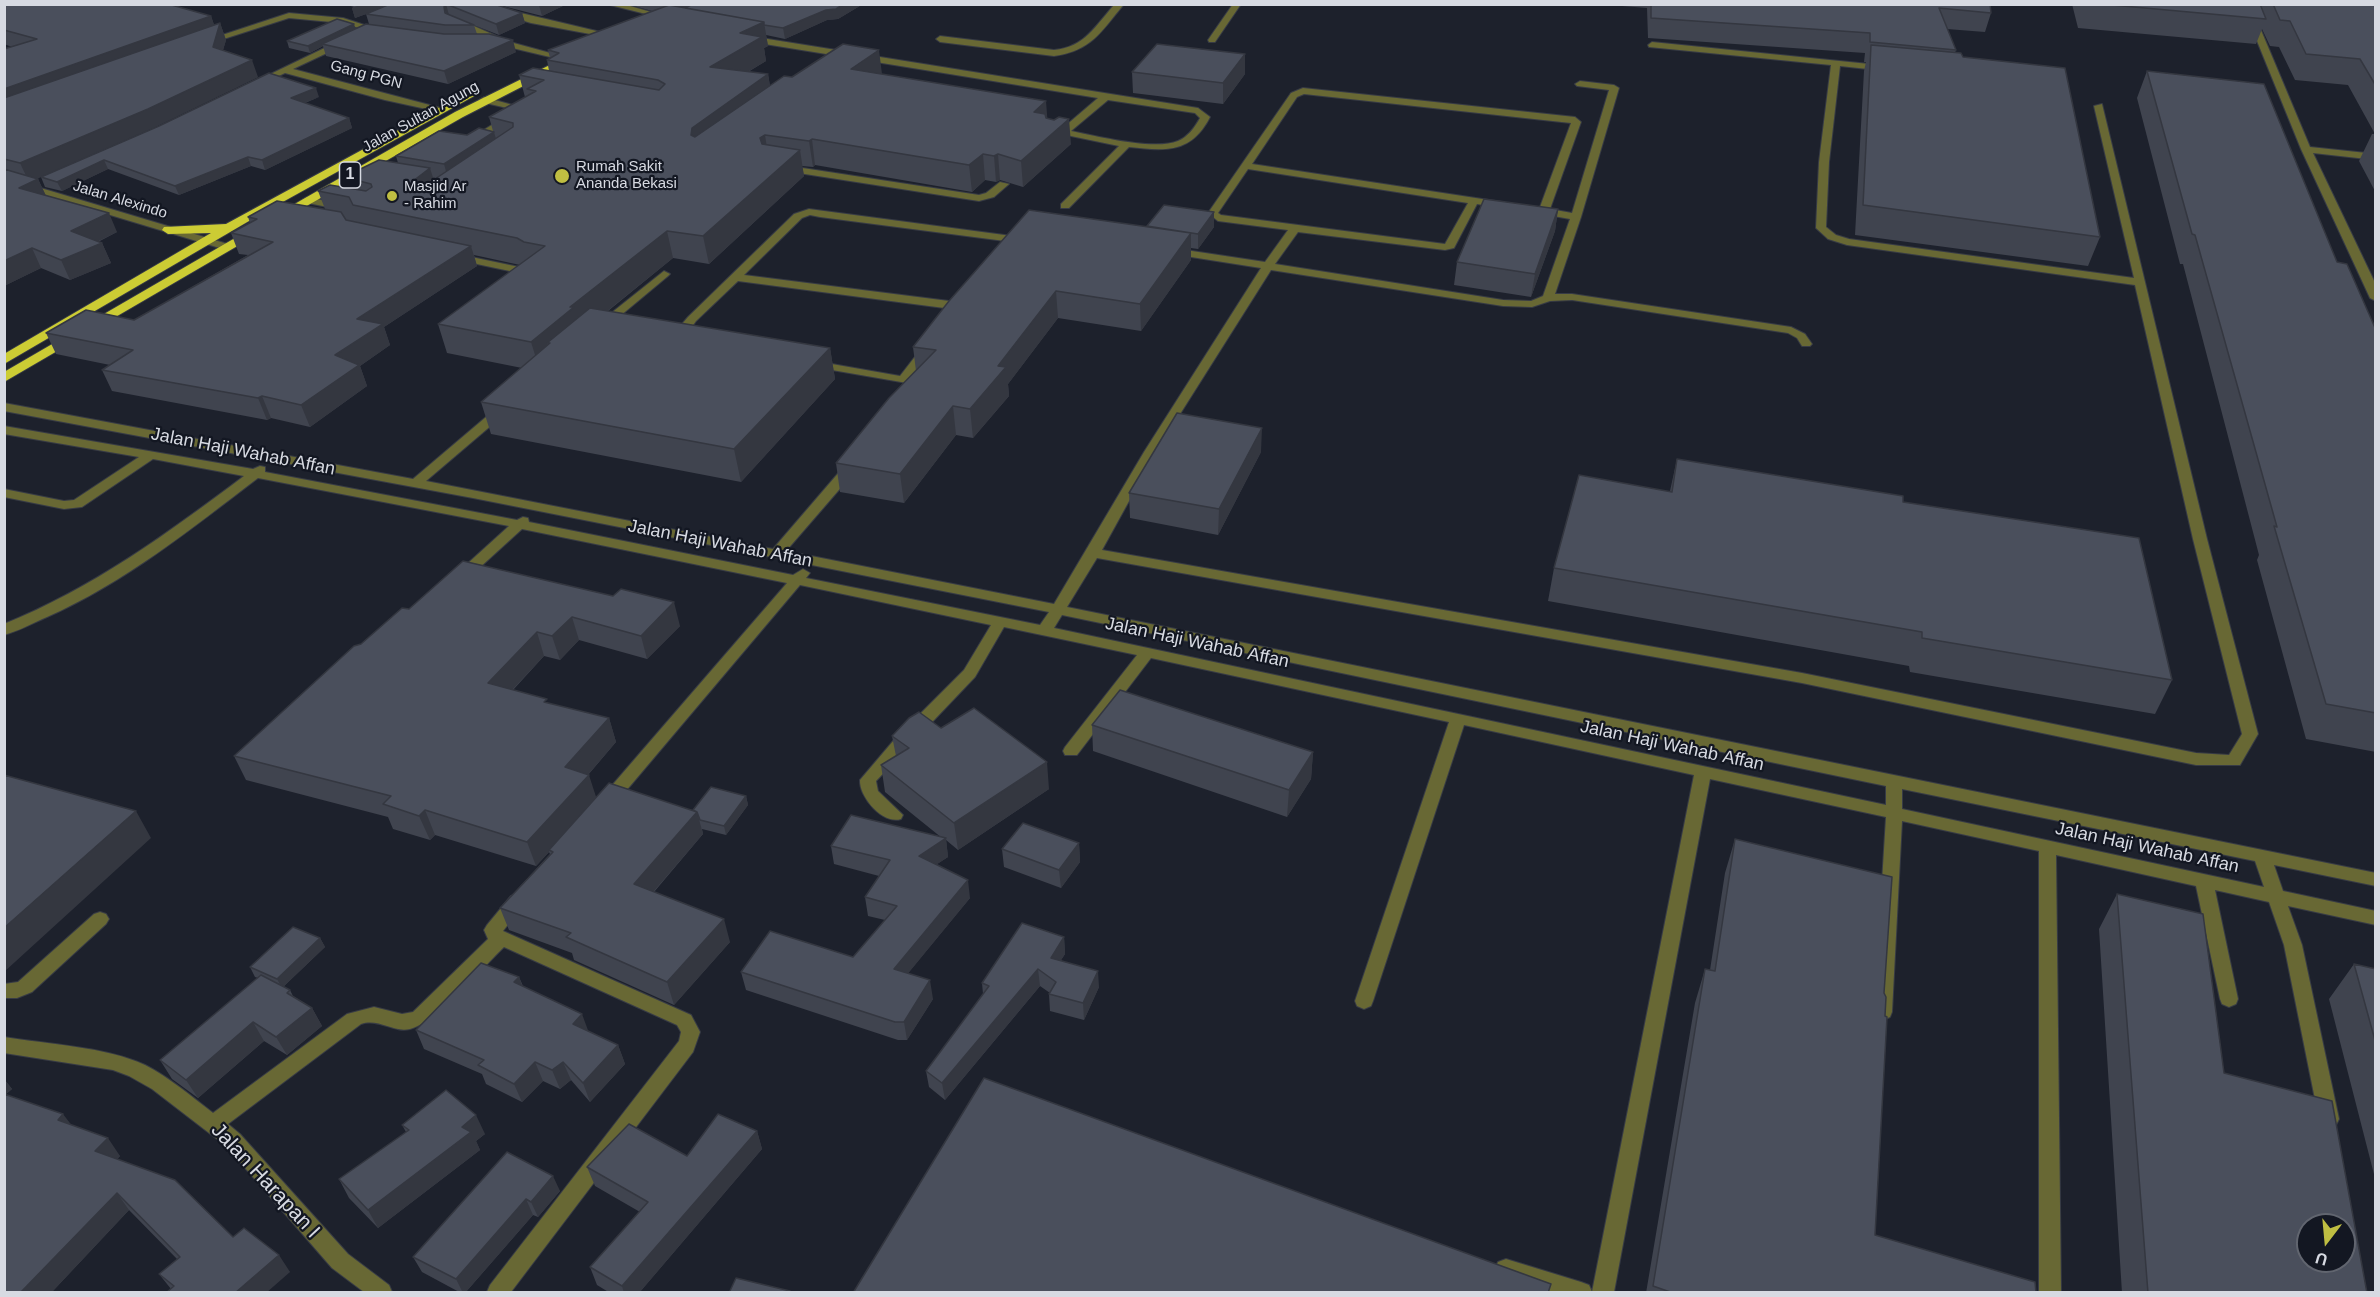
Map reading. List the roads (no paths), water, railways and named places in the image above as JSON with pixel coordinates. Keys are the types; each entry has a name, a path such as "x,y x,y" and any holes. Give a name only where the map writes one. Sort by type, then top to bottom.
{"highway":[{"path":"635,21 660,18"},
{"name":"Jalan Sultan Agung","path":"4,360 257,211 440,109 550,54 608,37"},
{"name":"Jalan Sultan Agung","path":"4,378 422,133 578,47"},
{"path":"168,230 198,231 235,225"},
{"path":"168,230 186,242 191,249"}],"street":[{"path":"472,4 608,37"},
{"path":"610,4 660,18"},
{"path":"940,39 1053,53 1071,51 1082,46 1120,4"},
{"path":"1212,40 1237,4"},
{"path":"2246,4 2306,149 2376,298"},
{"path":"194,46 286,15 368,25 387,32"},
{"path":"452,19 507,44"},
{"path":"357,35 368,25"},
{"path":"740,37 1198,111 1205,117 1201,125 1184,142 1172,146 1127,143 1064,132"},
{"path":"244,90 347,40"},
{"path":"480,42 507,44 550,54"},
{"path":"1652,45 1893,69"},
{"path":"833,62 842,55"},
{"path":"1836,63 1824,162 1821,228 1826,234 1847,242 2138,282"},
{"name":"Gang PGN","path":"285,70 388,98 440,109"},
{"path":"515,83 536,87"},
{"path":"1548,298 1576,217 1614,88 1580,84"},
{"path":"1474,201 1450,246 1445,247 1214,216 1214,211 1296,93 1303,91 1366,93 1574,121 1576,122 1544,211"},
{"path":"1053,141 1103,100 1102,96"},
{"path":"484,100 522,109 518,114 466,142 488,146"},
{"path":"1093,554 1802,678 2196,759 2234,761 2250,734 2138,282 2098,106"},
{"path":"422,133 443,137"},
{"path":"1065,206 1127,143"},
{"path":"2306,149 2376,157"},
{"path":"770,166 979,198 990,195 1004,184"},
{"path":"1245,166 1509,206"},
{"path":"352,175 372,177"},
{"name":"Jalan Alexindo","path":"4,180 227,247"},
{"path":"29,188 40,183"},
{"path":"307,200 351,209"},
{"path":"1521,208 1576,217"},
{"path":"257,211 302,219"},
{"path":"807,213 1016,236 959,306 919,364 903,380 680,341 677,337 692,319 798,216 807,213"},
{"path":"1045,630 1093,554 1150,452 1268,266 1295,228"},
{"path":"1165,250 1503,303 1532,304 1548,298 1572,297 1791,330 1801,336 1806,344"},
{"path":"446,255 524,271"},
{"path":"592,334 664,274"},
{"path":"735,277 959,306"},
{"path":"903,380 907,387 907,395"},
{"path":"416,483 512,402"},
{"name":"Jalan Haji Wahab Affan","path":"4,407 277,456 778,552 2376,880"},
{"name":"Jalan Haji Wahab Affan","path":"4,430 152,454 797,579 1045,630 2376,918"},
{"path":"778,552 864,452"},
{"path":"4,494 64,505 77,504 152,454"},
{"path":"4,630 62,606 106,580 235,491 277,456"},
{"path":"452,585 538,506"},
{"path":"600,810 814,560"},
{"path":"895,815 869,792 868,780 970,673 1000,622"},
{"path":"1071,751 1148,652"},
{"path":"1364,1001 1458,719"},
{"path":"1603,1293 1703,773"},
{"path":"1882,1027 1894,849 1894,782"},
{"path":"2047,847 2050,1293"},
{"path":"2262,855 2293,945 2333,1142"},
{"path":"2204,881 2229,999"},
{"path":"498,1293 686,1046 692,1034 691,1028 684,1020 495,935 493,930 498,921 530,887"},
{"path":"4,991 17,991 25,987 100,919"},
{"path":"213,1124 354,1019 375,1013 399,1023 410,1022 420,1017 501,938"},
{"name":"Jalan Harapan I","path":"4,1045 125,1066 159,1083 233,1140 340,1261 381,1293"},
{"path":"1491,1264 1581,1293"}],"place":[{"name":"Rumah Sakit Ananda Bekasi","path":"562,176"},
{"name":"Masjid Ar - Rahim","path":"392,196"}]}
